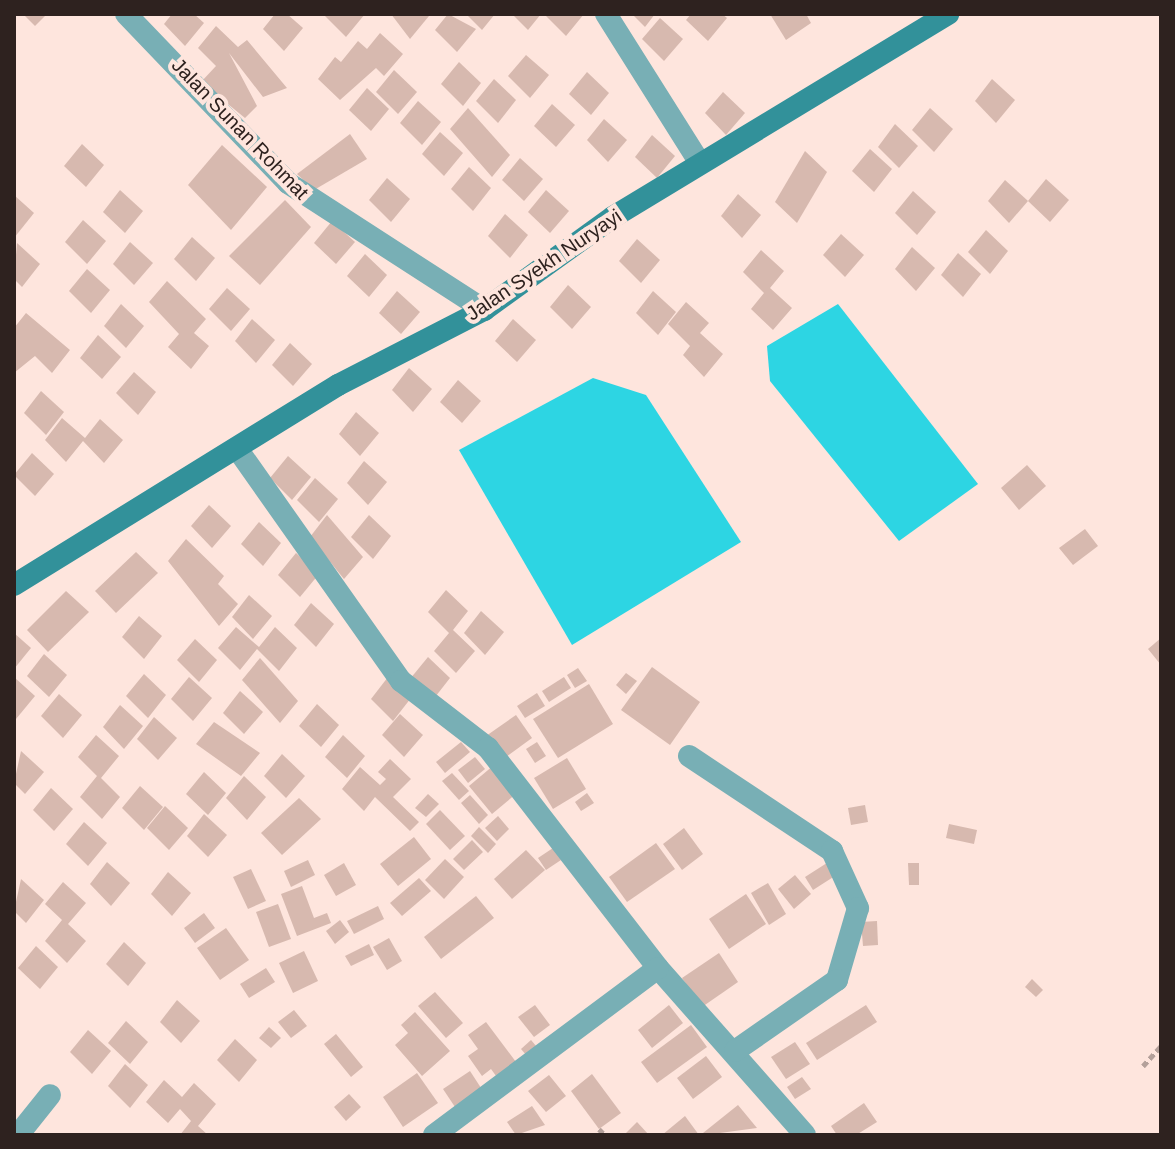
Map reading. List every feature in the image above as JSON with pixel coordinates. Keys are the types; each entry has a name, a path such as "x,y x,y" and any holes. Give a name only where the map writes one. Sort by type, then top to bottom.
{"main road":[{"name":"Jalan Syekh Nuryayi","path":"14,585 238,450 338,385 484,310 700,163 948,14"}],"street":[{"name":"Jalan Sunan Rohmat","path":"126,14 288,183 484,310"},
{"path":"606,14 700,163"},
{"path":"238,450 401,681 488,748 658,968 735,1051 805,1135"},
{"path":"689,756 832,851 858,908 837,980 735,1051"},
{"path":"434,1135 658,968"},
{"path":"18,1135 50,1095"}],"path":[{"path":"1143,1066 1161,1046"},
{"path":"599,1129 605,1135"}],"water":[{"path":"838,304 978,484 899,541 770,381 767,346"},
{"path":"593,378 646,395 741,542 572,645 459,450"}],"building":[{"path":"23,14 47,14 35,26"},
{"path":"172,14 194,14 204,23 185,46 164,24"},
{"path":"275,14 287,14 303,28 284,51 263,29"},
{"path":"323,14 365,14 346,37"},
{"path":"391,14 426,14 429,16 410,39"},
{"path":"448,14 476,29 457,52 435,30"},
{"path":"466,14 495,14 482,30"},
{"path":"512,14 541,14 528,30"},
{"path":"544,14 584,14 566,36"},
{"path":"632,14 655,14 645,27"},
{"path":"691,14 722,14 727,18 708,41 686,20"},
{"path":"770,14 806,14 811,23 786,40"},
{"path":"660,18 683,39 664,61 642,39"},
{"path":"216,26 238,47 247,40 287,88 263,97 229,53 257,106 245,118 201,82 216,66 198,48"},
{"path":"380,33 403,54 384,76 376,68 340,100 318,79 335,57 341,62 358,41 367,49"},
{"path":"526,55 549,75 530,98 508,76"},
{"path":"459,62 481,83 463,106 441,84"},
{"path":"394,70 417,92 398,114 376,92"},
{"path":"587,72 609,93 591,115 569,94"},
{"path":"494,79 516,100 498,123 476,101"},
{"path":"992,79 1015,100 996,123 975,101"},
{"path":"367,88 389,109 371,131 349,110"},
{"path":"723,92 745,113 726,135 705,113"},
{"path":"418,101 441,122 422,145 400,123"},
{"path":"552,104 575,125 556,147 534,126"},
{"path":"468,108 510,155 492,177 450,129"},
{"path":"930,108 953,129 934,152 912,130"},
{"path":"604,119 627,140 608,162 587,140"},
{"path":"895,124 918,146 899,168 878,147"},
{"path":"440,132 463,153 444,176 422,154"},
{"path":"350,134 367,159 314,190 297,174"},
{"path":"652,135 675,156 657,178 635,157"},
{"path":"82,144 104,165 86,187 64,166"},
{"path":"222,145 267,187 231,230 188,185"},
{"path":"870,149 892,169 874,192 852,171"},
{"path":"805,151 827,172 797,223 775,202"},
{"path":"520,158 543,179 524,201 502,180"},
{"path":"469,167 491,188 473,211 451,189"},
{"path":"387,178 410,199 391,222 369,200"},
{"path":"1046,179 1069,200 1050,222 1028,201"},
{"path":"1005,180 1028,201 1009,223 988,201"},
{"path":"120,190 143,211 125,233 103,212"},
{"path":"546,190 569,211 550,233 528,212"},
{"path":"913,191 936,212 917,235 895,213"},
{"path":"738,194 761,215 742,238 721,216"},
{"path":"14,195 34,213 14,238"},
{"path":"285,200 311,227 260,285 229,256"},
{"path":"505,214 528,235 510,258 488,236"},
{"path":"83,220 106,241 87,264 65,242"},
{"path":"332,221 355,242 336,264 314,243"},
{"path":"986,230 1008,251 990,274 968,252"},
{"path":"841,234 864,255 845,277 823,255"},
{"path":"192,237 215,258 196,281 174,259"},
{"path":"637,239 660,260 641,283 619,261"},
{"path":"130,242 153,263 134,285 113,264"},
{"path":"17,243 40,264 22,287 14,279"},
{"path":"912,247 935,268 916,291 895,269"},
{"path":"761,250 784,271 770,288 792,308 773,330 751,309 764,293 743,272"},
{"path":"958,253 981,274 963,297 941,275"},
{"path":"365,254 387,275 369,297 347,276"},
{"path":"87,269 110,290 91,313 69,291"},
{"path":"167,281 206,319 194,333 209,346 191,369 168,347 179,334 149,302"},
{"path":"568,285 591,307 572,329 550,307"},
{"path":"227,288 250,309 231,331 209,309"},
{"path":"397,291 420,312 401,334 379,313"},
{"path":"653,291 676,312 658,335 636,313"},
{"path":"686,302 709,323 700,333 723,354 704,377 683,355 690,346 668,324"},
{"path":"121,304 144,326 126,348 104,326"},
{"path":"26,313 70,350 52,373 35,356 14,373 14,328"},
{"path":"252,319 275,340 256,363 235,341"},
{"path":"513,319 536,340 517,362 495,341"},
{"path":"98,335 121,357 102,379 80,358"},
{"path":"290,343 312,364 293,386 272,365"},
{"path":"409,368 432,389 413,412 392,390"},
{"path":"134,372 156,392 138,415 116,393"},
{"path":"458,380 481,401 462,423 440,402"},
{"path":"41,391 64,412 46,435 24,413"},
{"path":"356,412 379,433 360,456 339,434"},
{"path":"62,418 85,438 100,419 123,440 104,463 83,441 66,462 45,440"},
{"path":"32,453 54,474 35,496 14,475"},
{"path":"288,456 311,477 292,500 270,478"},
{"path":"364,461 387,482 368,505 347,483"},
{"path":"1027,465 1046,486 1019,510 1001,488"},
{"path":"315,478 338,499 319,522 297,500"},
{"path":"209,505 231,526 212,548 191,526"},
{"path":"327,515 363,557 344,579 310,537"},
{"path":"369,515 391,536 373,559 351,537"},
{"path":"259,522 281,543 263,566 241,544"},
{"path":"1085,529 1098,546 1073,565 1059,548"},
{"path":"186,539 224,576 218,584 238,604 219,626 168,561"},
{"path":"136,552 158,573 116,613 95,591"},
{"path":"296,553 319,574 300,597 278,575"},
{"path":"446,590 468,611 453,630 475,651 456,673 434,651 449,633 428,612"},
{"path":"66,591 89,612 48,652 27,630"},
{"path":"249,595 272,616 253,639 232,617"},
{"path":"311,603 334,624 316,647 294,625"},
{"path":"481,611 504,632 485,655 464,633"},
{"path":"139,616 162,636 144,659 122,637"},
{"path":"236,627 259,647 275,627 297,648 279,671 257,649 240,670 218,648"},
{"path":"14,633 31,648 14,669"},
{"path":"1161,638 1161,665 1148,649"},
{"path":"195,639 217,660 199,682 177,660"},
{"path":"44,654 67,675 49,697 27,676"},
{"path":"428,657 450,678 432,701 410,679"},
{"path":"260,658 298,701 280,723 242,680"},
{"path":"652,667 700,702 670,745 621,710"},
{"path":"578,668 587,681 575,688 567,675"},
{"path":"626,673 637,681 626,694 616,685"},
{"path":"144,674 166,695 148,718 126,696"},
{"path":"14,677 35,696 16,719 14,717"},
{"path":"189,677 212,698 193,721 171,699"},
{"path":"388,677 411,698 393,721 371,699"},
{"path":"564,677 571,688 549,702 542,691"},
{"path":"589,684 613,724 558,758 533,719"},
{"path":"240,691 263,712 244,734 223,713"},
{"path":"537,693 545,706 525,718 517,706"},
{"path":"59,694 82,715 63,738 41,716"},
{"path":"317,704 339,725 321,747 299,726"},
{"path":"120,705 143,726 124,749 103,727"},
{"path":"400,714 423,735 404,757 382,735"},
{"path":"516,715 532,738 503,759 486,736"},
{"path":"154,717 177,738 158,760 137,739"},
{"path":"214,722 260,753 241,776 196,744"},
{"path":"96,735 119,756 101,778 120,797 102,819 80,797 97,776 78,757"},
{"path":"343,735 365,756 347,778 325,757"},
{"path":"461,742 470,752 445,773 436,762"},
{"path":"537,742 546,756 535,763 526,749"},
{"path":"21,751 44,772 25,794 14,783"},
{"path":"282,754 305,776 286,798 264,776"},
{"path":"475,757 485,769 468,783 458,770"},
{"path":"567,758 586,789 553,809 534,778"},
{"path":"390,759 411,779 393,797 419,822 410,831 375,797 364,811 342,789 360,767 380,785 386,779 378,772"},
{"path":"494,765 517,793 492,814 469,786"},
{"path":"204,772 226,793 208,815 186,794"},
{"path":"452,773 469,791 459,800 442,781"},
{"path":"244,776 266,797 247,820 226,798"},
{"path":"140,786 163,807 144,830 122,808"},
{"path":"51,788 73,809 54,831 33,810"},
{"path":"587,793 594,803 581,811 575,802"},
{"path":"428,794 439,804 426,817 415,808"},
{"path":"470,795 488,815 479,824 461,803"},
{"path":"299,798 321,819 282,855 261,833"},
{"path":"865,805 868,822 851,825 848,808"},
{"path":"165,806 188,828 169,850 147,828"},
{"path":"440,810 465,836 450,850 426,824"},
{"path":"204,814 227,835 208,857 187,836"},
{"path":"498,816 509,829 497,841 485,828"},
{"path":"84,822 107,843 88,866 66,844"},
{"path":"949,824 977,830 974,844 946,838"},
{"path":"479,827 496,844 488,853 471,836"},
{"path":"684,828 703,854 682,870 663,844"},
{"path":"414,837 431,859 398,886 380,864"},
{"path":"472,840 483,852 464,870 453,859"},
{"path":"656,843 675,869 627,902 609,877"},
{"path":"553,848 561,860 546,870 538,858"},
{"path":"526,850 545,870 512,899 494,879"},
{"path":"445,859 464,877 444,899 425,880"},
{"path":"308,860 315,875 291,887 284,871"},
{"path":"830,861 838,874 813,890 805,877"},
{"path":"107,862 130,883 111,906 90,884"},
{"path":"344,863 356,885 336,896 324,875"},
{"path":"908,863 919,863 919,885 909,885"},
{"path":"251,869 266,901 248,909 233,877"},
{"path":"168,872 191,893 172,916 151,894"},
{"path":"795,875 811,894 794,909 778,889"},
{"path":"419,878 431,891 402,916 390,903"},
{"path":"21,879 44,900 26,923 14,911"},
{"path":"63,882 86,903 68,924 86,941 67,963 45,941 62,920 45,904"},
{"path":"768,883 786,914 769,925 751,893"},
{"path":"302,886 314,918 327,913 331,923 297,936 281,894"},
{"path":"746,894 766,924 729,949 709,919"},
{"path":"476,896 494,918 441,959 424,937"},
{"path":"278,904 291,939 269,947 256,912"},
{"path":"378,906 384,919 354,934 347,921"},
{"path":"204,913 215,928 195,943 184,928"},
{"path":"340,920 349,932 335,944 326,931"},
{"path":"877,921 878,945 863,946 861,922"},
{"path":"226,928 249,960 220,980 197,948"},
{"path":"389,938 402,961 387,970 373,947"},
{"path":"124,942 146,963 128,986 106,964"},
{"path":"369,944 374,955 351,966 345,956"},
{"path":"36,946 58,967 40,989 18,968"},
{"path":"304,951 318,981 293,993 279,963"},
{"path":"719,953 738,982 702,1007 682,978"},
{"path":"266,968 275,982 249,998 240,984"},
{"path":"1032,979 1043,990 1036,997 1025,987"},
{"path":"435,992 463,1023 446,1038 418,1006"},
{"path":"177,1000 200,1021 181,1043 160,1022"},
{"path":"535,1005 550,1025 534,1037 518,1017"},
{"path":"669,1005 683,1023 652,1048 638,1030"},
{"path":"866,1005 877,1022 817,1060 806,1043"},
{"path":"294,1010 307,1026 291,1038 278,1022"},
{"path":"415,1012 450,1051 422,1076 395,1045 408,1033 401,1025"},
{"path":"126,1021 148,1042 130,1064 108,1043"},
{"path":"486,1022 519,1066 499,1080 491,1069 482,1076 468,1056 478,1049 468,1035"},
{"path":"691,1025 707,1047 657,1083 641,1062"},
{"path":"269,1027 281,1038 271,1048 259,1038"},
{"path":"88,1030 111,1051 92,1074 70,1052"},
{"path":"336,1034 363,1067 351,1077 324,1044"},
{"path":"235,1039 257,1060 239,1082 217,1060"},
{"path":"531,1040 542,1053 532,1062 521,1049"},
{"path":"795,1042 810,1064 786,1079 771,1057"},
{"path":"706,1056 722,1077 693,1099 677,1078"},
{"path":"125,1064 148,1085 130,1108 108,1086"},
{"path":"470,1071 483,1091 457,1110 443,1089"},
{"path":"417,1073 438,1103 403,1127 383,1097"},
{"path":"592,1074 621,1113 599,1129 571,1091"},
{"path":"549,1075 566,1096 546,1112 528,1091"},
{"path":"802,1077 811,1089 795,1099 787,1087"},
{"path":"164,1080 182,1097 194,1083 216,1104 198,1126 208,1135 180,1135 191,1121 180,1109 168,1123 146,1102"},
{"path":"349,1094 361,1107 346,1121 334,1107"},
{"path":"864,1103 877,1122 856,1135 837,1135 831,1126"},
{"path":"738,1105 757,1128 703,1133"},
{"path":"532,1106 545,1125 516,1135 507,1122"},
{"path":"685,1116 699,1135 662,1135"},
{"path":"637,1122 649,1135 626,1133"}]}
